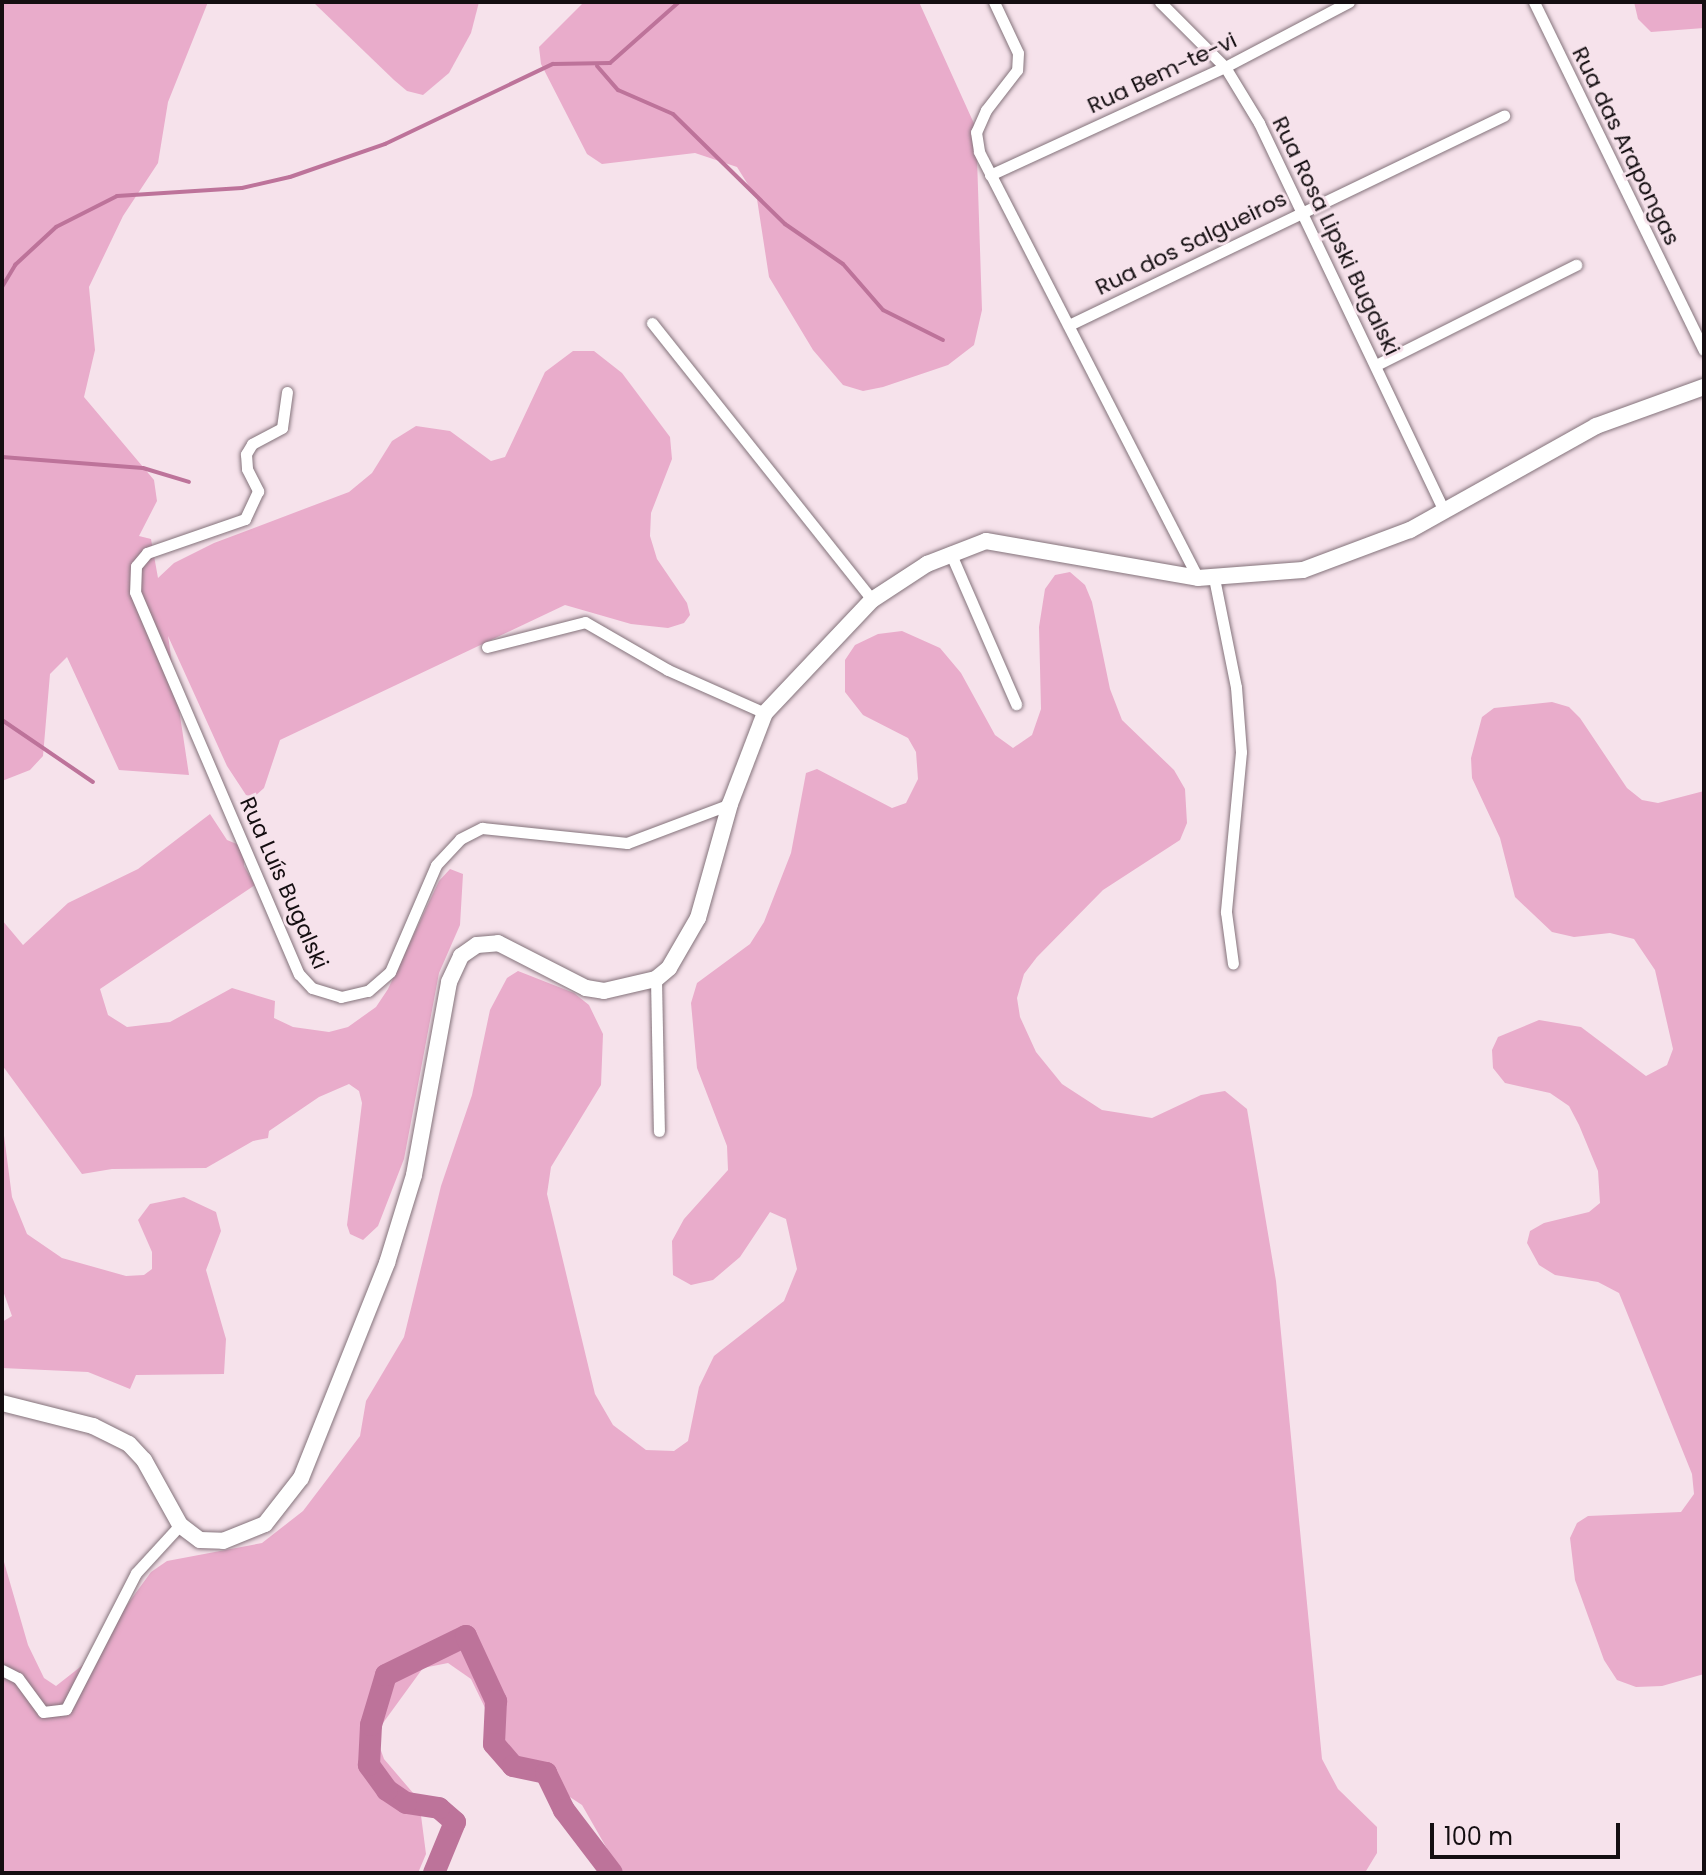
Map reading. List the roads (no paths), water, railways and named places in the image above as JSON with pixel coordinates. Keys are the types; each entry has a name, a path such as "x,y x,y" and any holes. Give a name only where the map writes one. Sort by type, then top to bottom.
{"main road":[{"path":"2,1403 93,1426 129,1444 144,1460 180,1525 200,1540 246,1535 265,1524 301,1478 392,1248 414,1175 449,982 461,956 477,945 498,943 586,988 604,991 656,979 685,946 698,918 730,804 765,713 872,600 950,552 986,541 1007,541 1206,578 1303,570 1373,547 1596,426 1704,387"}],"street":[{"path":"994,2 1018,53 1017,70 986,110 976,132 979,152 1206,578 1236,687 1241,752 1226,912 1233,964"},
{"name":"Rua Rosa Lipski Bugalski","path":"1160,2 1225,67 1259,123 1444,511"},
{"name":"Rua Bem-te-vi","path":"990,175 1225,67 1349,2"},
{"name":"Rua das Arapongas","path":"1534,2 1704,350"},
{"name":"Rua dos Salgueiros","path":"1069,325 1504,116"},
{"path":"1376,365 1576,265"},
{"path":"652,323 872,600"},
{"name":"Rua Luís Bugalski","path":"287,392 282,428 252,444 246,454 247,469 258,491 245,519 147,553 136,566 135,592 299,974 312,988 341,997 368,991 390,972 436,865 460,839 482,828 627,843 730,804"},
{"path":"950,552 1016,704"},
{"path":"487,647 585,622 668,670 765,713"},
{"path":"656,979 659,1131"},
{"path":"2,1670 18,1678 43,1712 66,1709 136,1573 180,1525"}],"waterway":[{"path":"2,287 15,265 56,227 117,196 242,188 290,177 385,144 553,64 610,63 679,2"},
{"path":"597,66 618,90 673,114 785,224 843,264 883,310 943,340"},
{"path":"2,457 143,468 189,482"},
{"path":"2,720 93,782"},
{"path":"434,1873 455,1822 439,1808 406,1803 387,1790 369,1765 371,1725 386,1675 466,1636 496,1701 494,1744 513,1766 546,1773 564,1810 612,1873"}]}
